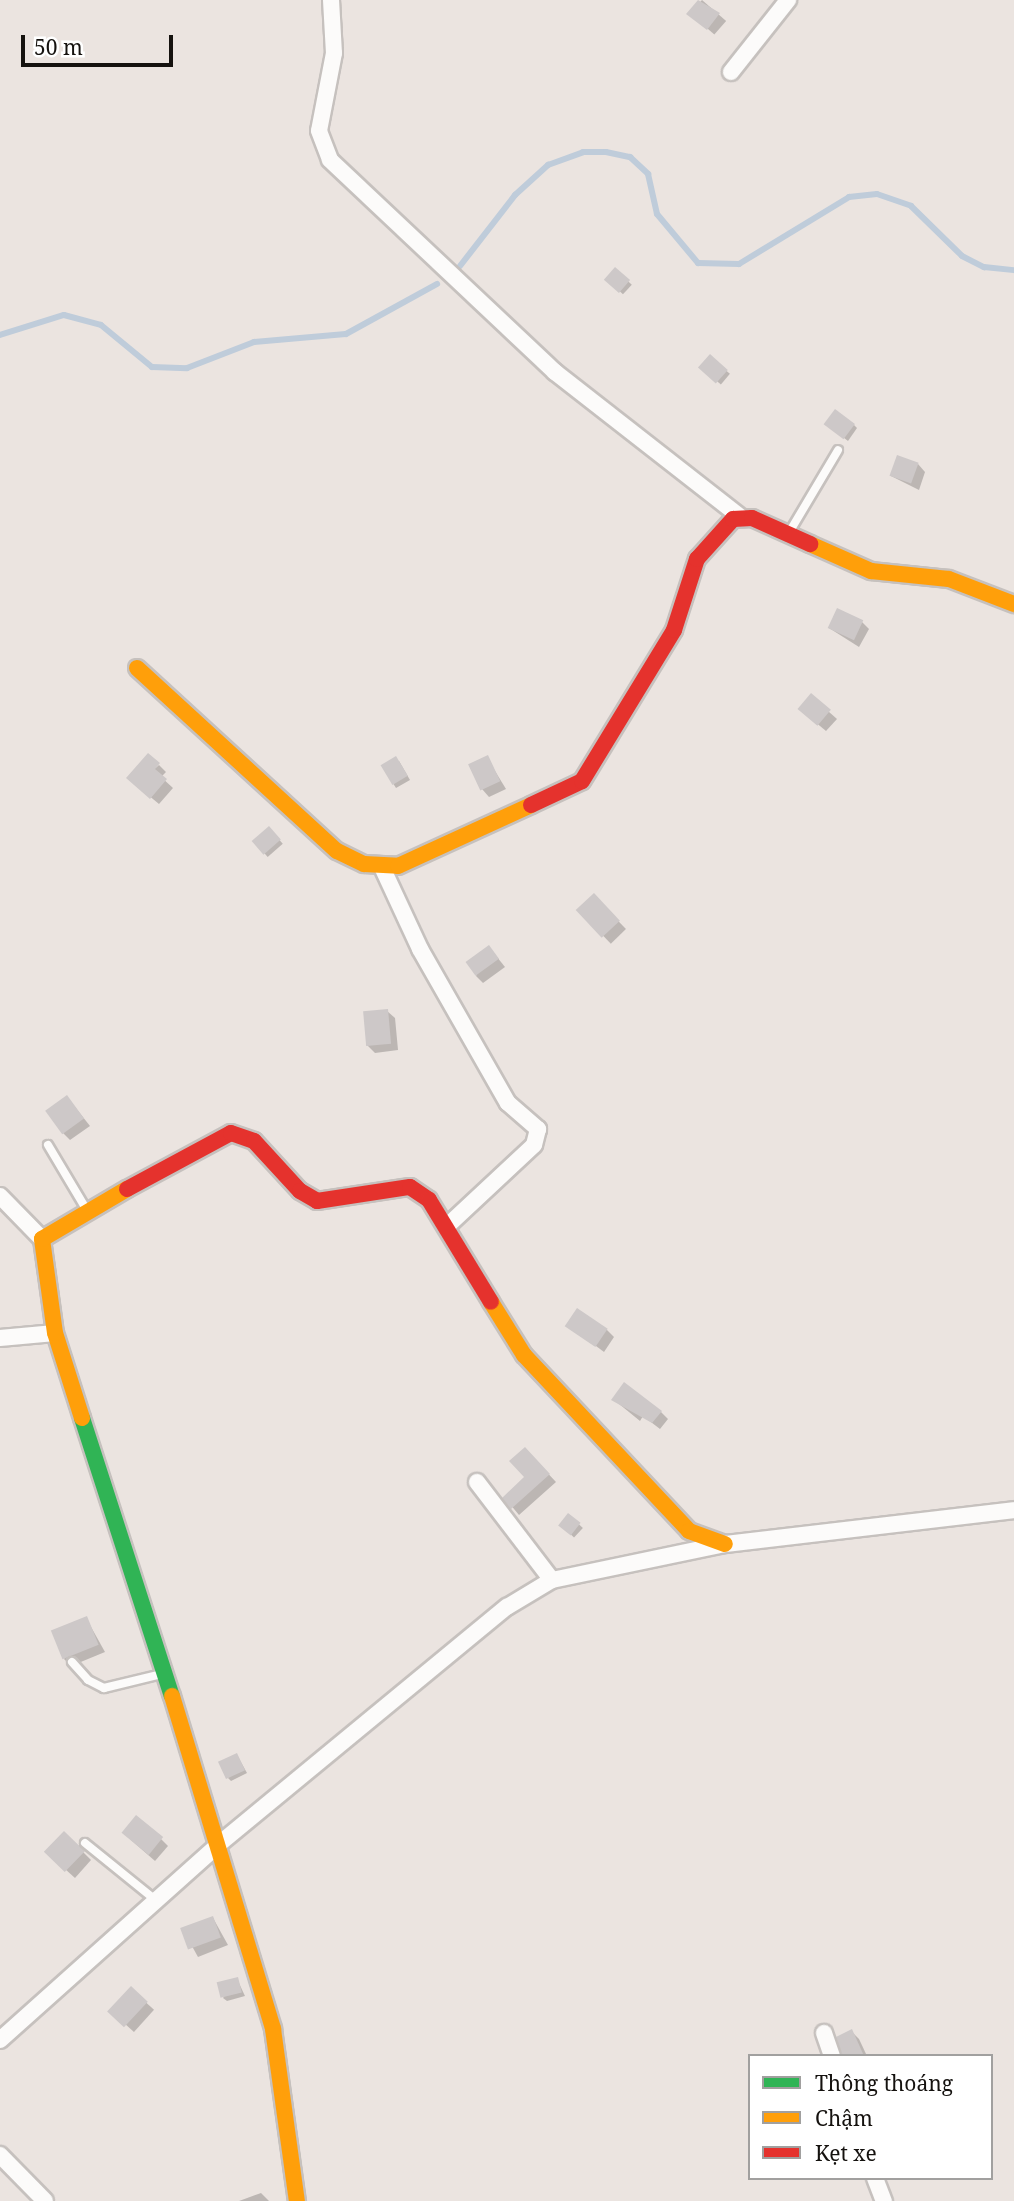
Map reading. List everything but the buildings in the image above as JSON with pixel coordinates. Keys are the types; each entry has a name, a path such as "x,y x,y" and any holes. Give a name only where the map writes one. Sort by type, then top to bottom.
{"street":[{"path":"331,0 334,53 319,131 330,160 555,372 739,516 788,534 870,571 949,579 1014,604"},
{"path":"731,72 788,0"},
{"path":"137,668 337,851 382,867 415,862 582,781 674,630 697,559 727,523 739,516"},
{"path":"382,867 421,949 508,1102 538,1129 534,1145 446,1227"},
{"path":"42,1239 48,1231 237,1133 254,1141 300,1191 317,1200 410,1187 429,1200 524,1355 689,1531 724,1544"},
{"path":"0,1196 42,1239 55,1333 162,1674 219,1844 273,2029 297,2201"},
{"path":"0,1338 55,1333"},
{"path":"477,1482 552,1580"},
{"path":"0,2040 219,1844 507,1608 552,1580 724,1544 1014,1510"},
{"path":"824,2033 831,2054"},
{"path":"0,2155 45,2201"},
{"path":"877,2180 884,2201"}],"lane":[{"path":"788,534 838,450"},
{"path":"48,1145 87,1210"},
{"path":"72,1662 88,1681 104,1688 162,1674"},
{"path":"85,1843 158,1901"}],"waterway":[{"path":"460,266 515,195 548,165 583,152 606,152 630,157 648,174 657,214 698,263 739,264 849,197 877,194 911,206 962,256 984,267 1014,270"},
{"path":"0,335 64,315 101,325 152,367 187,368 254,342 346,334 437,284"}],"traffic: fast":[{"path":"82,1418 172,1696"}],"traffic: slow":[{"path":"810,544 871,571 949,579 1014,604"},
{"path":"137,668 337,851 364,864 398,866 531,805"},
{"path":"82,1418 55,1333 42,1239 127,1189"},
{"path":"491,1302 524,1355 689,1531 725,1544"},
{"path":"172,1696 273,2029 297,2201"}],"traffic: jam":[{"path":"531,805 582,781 674,630 697,559 733,519 752,518 810,544"},
{"path":"127,1189 231,1133 254,1141 300,1191 317,1201 410,1187 429,1200 491,1302"}]}
